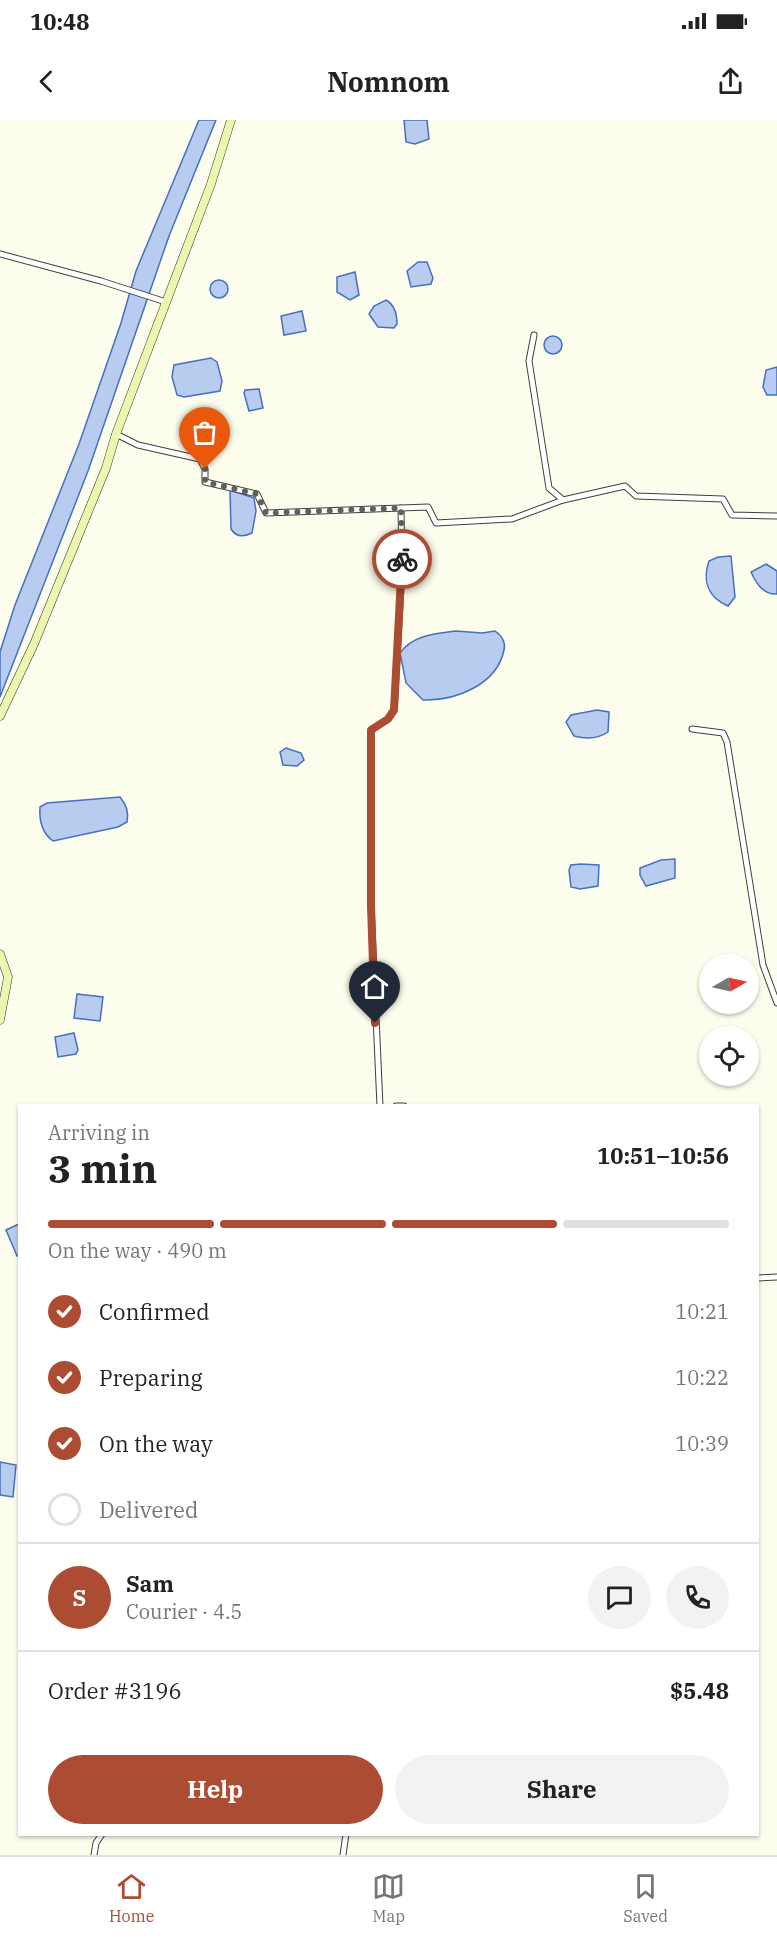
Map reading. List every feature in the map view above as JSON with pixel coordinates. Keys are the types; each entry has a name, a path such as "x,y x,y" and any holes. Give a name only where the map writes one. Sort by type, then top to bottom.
{"main road":[{"path":"0,716 34,644 106,468 116,434 211,184 231,120"},
{"path":"0,954 8,977 0,1020"}],"street":[{"path":"0,254 166,302"},
{"path":"534,334 529,361 549,488 563,500"},
{"path":"116,434 138,445 200,459 205,469 205,482 257,494 266,513 429,507 436,524 512,519 563,500 625,486 636,496 723,499 732,514 777,516"},
{"path":"380,1104 371,905 369,772 371,730 388,719 394,710 402,569 401,508"},
{"path":"692,729 723,733 727,742 763,965 777,1004"},
{"path":"759,1278 777,1277"},
{"path":"94,1855 96,1843 101,1836"},
{"path":"343,1855 346,1836"}],"water":[{"path":"199,120 216,120 169,236 88,471 0,697 0,652 15,605 79,444 121,323 136,271"},
{"path":"404,120 427,120 429,139 415,144 406,142"},
{"path":"418,262 427,262 433,278 431,284 411,287 407,271"},
{"path":"355,272 359,295 350,300 337,292 337,277"},
{"path":"215,280 223,280 228,285 226,296 215,298 210,293 210,285"},
{"path":"386,300 392,304 396,313 397,324 394,328 378,327 369,314 374,306"},
{"path":"302,311 306,331 284,335 281,316"},
{"path":"553,336 559,339 562,345 559,351 553,354 547,351 544,345 547,339"},
{"path":"211,358 217,362 222,381 220,391 184,397 177,395 172,377 174,365"},
{"path":"777,367 777,395 767,395 763,387 766,370"},
{"path":"259,389 263,408 249,411 245,390"},
{"path":"230,490 254,498 256,511 252,533 240,536 231,529"},
{"path":"731,556 735,597 728,606 711,593 706,575 709,561 718,557"},
{"path":"766,564 777,571 777,594 764,590 751,572"},
{"path":"456,631 482,633 495,631 504,642 500,662 484,681 461,694 448,698 423,700 406,683 400,653 411,642 418,639"},
{"path":"597,710 609,712 608,732 592,738 574,736 566,722 571,715"},
{"path":"286,748 301,753 304,760 297,766 283,765 280,752"},
{"path":"120,797 128,819 118,827 53,841 42,826 40,807 47,803"},
{"path":"675,859 675,878 646,886 640,875 640,868 661,860"},
{"path":"571,865 599,865 598,886 580,889 571,887 569,870"},
{"path":"77,994 103,997 100,1021 74,1018"},
{"path":"74,1033 78,1050 76,1054 58,1057 55,1037"},
{"path":"18,1224 17,1256 6,1230"},
{"path":"0,1462 16,1465 13,1497 0,1495"}],"way so far":[{"path":"205,469 205,482 257,494 266,513 401,508 402,559"}],"route":[{"path":"375,1023 369,772 371,730 388,719 394,710 402,559"}]}
